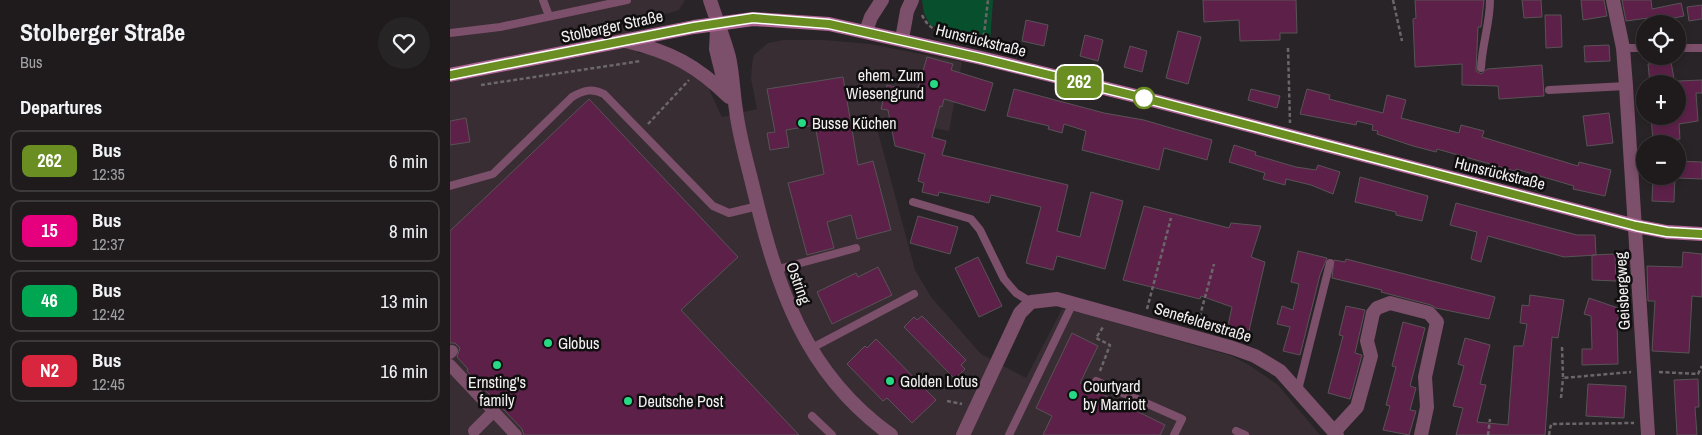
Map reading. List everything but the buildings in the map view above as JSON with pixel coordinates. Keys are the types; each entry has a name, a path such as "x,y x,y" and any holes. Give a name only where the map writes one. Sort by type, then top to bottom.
{"main road":[{"name":"Stolberger Straße","path":"450,75 753,18 790,20 866,31"},
{"name":"Hunsrückstraße","path":"866,31 1144,98 1636,226 1667,232 1702,234"}],"street":[{"path":"710,0 717,24"},
{"path":"866,31 871,17 882,0"},
{"name":"Geisbergweg","path":"1613,0 1623,48 1648,429"},
{"path":"902,39 907,11 916,6"},
{"name":"Ostring","path":"717,24 716,49 729,97 736,111"},
{"name":"Ostring","path":"717,24 729,58 736,111 758,206 775,270 789,308 810,349 844,394 891,435"},
{"path":"626,41 659,50 687,62 708,77 729,97"},
{"name":"Senefelderstraße","path":"1030,302 1046,298 1073,303 1232,348 1261,359 1280,371 1336,434"},
{"path":"963,435 978,408 1013,325 1030,302"},
{"path":"1336,434 1357,407 1371,356 1367,341 1373,313 1380,305 1390,303 1429,313 1437,322 1425,377 1427,407 1420,435"},
{"path":"450,364 516,435"},
{"path":"474,431 494,411"}],"lane":[{"path":"544,0 549,16"},
{"path":"450,33 500,27 627,0"},
{"path":"1481,68 1490,21 1490,0"},
{"path":"1623,48 1636,48"},
{"path":"1686,48 1702,48"},
{"path":"1549,90 1626,86"},
{"path":"450,186 471,182 493,174 572,97 587,90 596,90 604,94 713,206 729,213 758,206"},
{"path":"913,202 971,219 980,230 1010,287 1030,302"},
{"path":"775,270 856,248"},
{"path":"1298,390 1330,263"},
{"path":"810,349 914,294"},
{"path":"1009,435 1073,303"},
{"path":"1096,380 1182,419 1174,435"},
{"path":"812,416 832,435"},
{"path":"1236,431 1245,435"}],"path":[{"path":"974,42 983,45 988,0"},
{"path":"1393,0 1402,41"},
{"path":"916,6 926,24 933,30 958,37"},
{"path":"1288,48 1290,137"},
{"path":"472,86 600,65 646,60"},
{"path":"640,132 676,96 692,75"},
{"path":"1144,323 1171,218"},
{"path":"1194,337 1214,264"},
{"path":"1096,380 1110,345 1096,338 1112,313"},
{"path":"1561,398 1563,378 1562,347"},
{"path":"1563,378 1584,378 1644,371 1698,374 1702,366"},
{"path":"1488,435 1490,418"},
{"path":"1549,435 1550,424 1648,429"}],"shaded area":[{"path":"450,0 685,0 679,10 630,24 638,53 660,55 685,67 708,87 722,117 757,109 751,79 752,64 754,55 768,43 783,40 824,40 870,44 962,62 949,131 874,117 915,270 931,297 981,354 1026,378 1062,309 1081,313 1232,356 1278,385 1320,435 450,435"}],"green space":[{"path":"922,0 993,0 990,45 930,25 924,13"}],"bus line":[{"name":"262","path":"450,75 547,58 694,27 750,20 753,18 829,24 866,31 1144,98 1222,120 1636,226 1667,232 1702,234"}],"place":[{"name":"ehem. Zum Wiesengrund","path":"934,84"},
{"name":"Busse Küchen","path":"802,123"},
{"name":"Globus","path":"548,343"},
{"name":"Ernsting's family","path":"497,365"},
{"name":"Golden Lotus","path":"890,381"},
{"name":"Courtyard by Marriott","path":"1073,395"},
{"name":"Deutsche Post","path":"628,401"}]}
